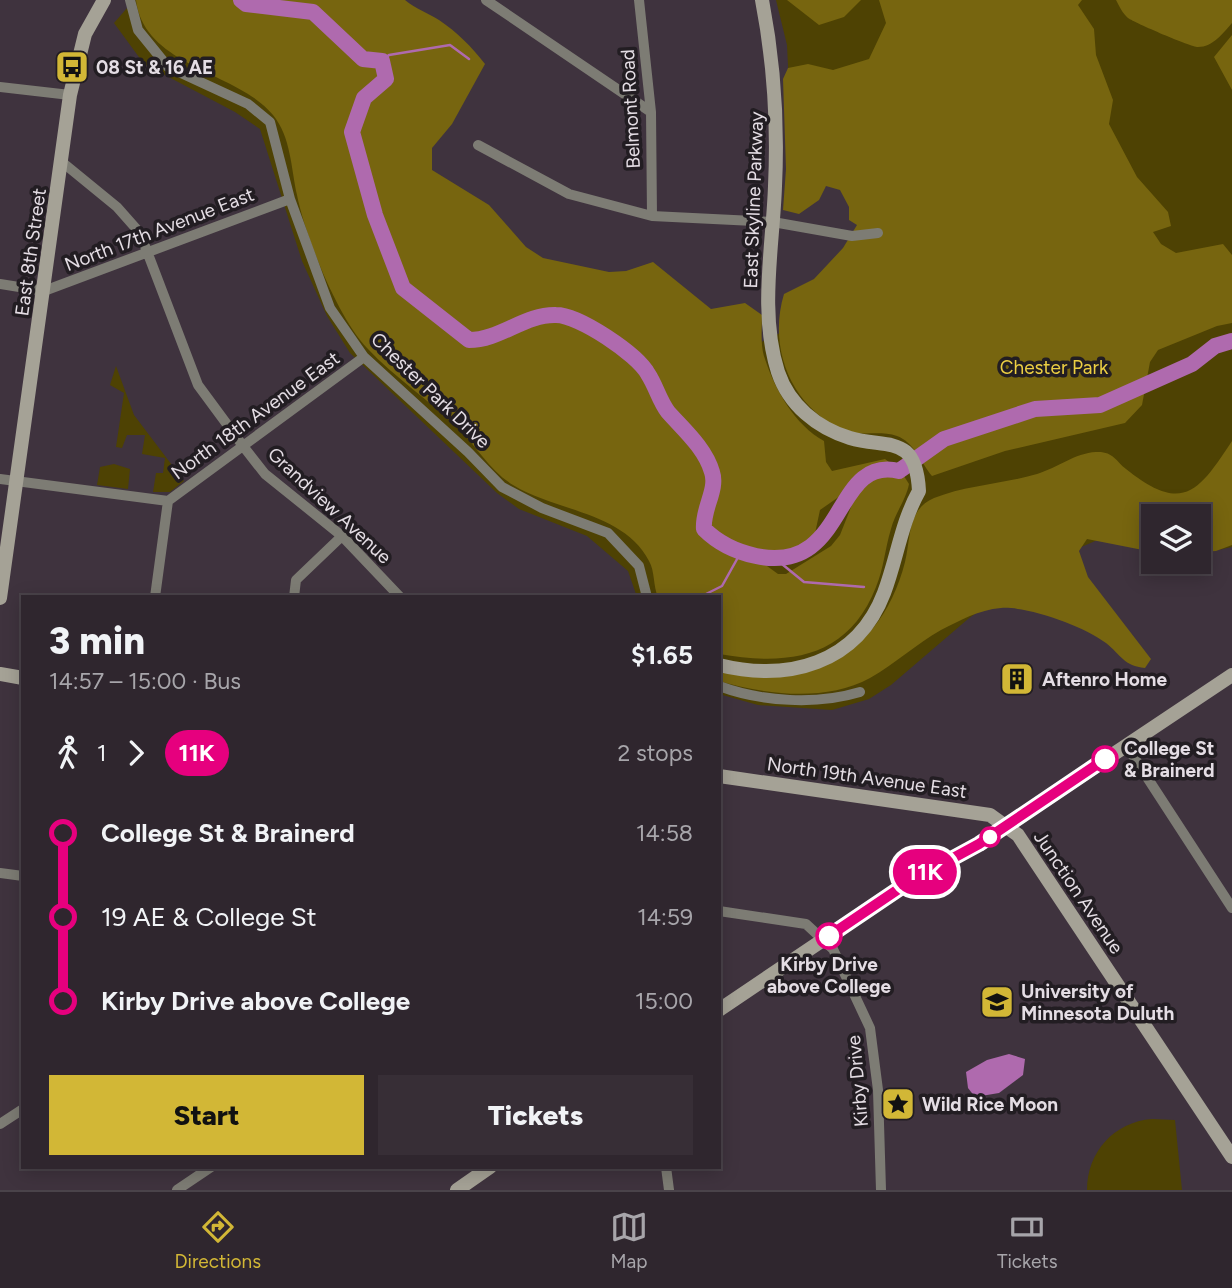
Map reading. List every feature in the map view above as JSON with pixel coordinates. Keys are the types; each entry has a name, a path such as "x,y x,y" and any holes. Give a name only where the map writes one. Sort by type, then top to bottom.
{"street":[{"name":"East 8th Street","path":"0,598 71,95 85,34 104,0"},
{"name":"Chester Park Drive","path":"130,0 138,30 168,67 248,104 270,122 290,199 330,308 364,357 468,452 502,487 542,508 607,533 639,566 646,595"},
{"path":"486,0 651,112"},
{"name":"Belmont Road","path":"639,0 651,112 652,216"},
{"name":"East Skyline Parkway","path":"721,665 755,670 799,668 820,663 854,640 883,595 907,512 919,487 914,466 907,454 888,442 853,439 826,430 805,415 790,396 778,372 767,288 773,222 777,111 762,0"},
{"path":"0,87 71,95"},
{"path":"478,145 569,194 652,216 773,222 852,236 878,233"},
{"name":"Grandview Avenue","path":"62,162 131,220 147,252 198,385 243,446 265,474 342,536 398,595"},
{"name":"North 17th Avenue East","path":"0,284 44,291 290,199"},
{"name":"North 18th Avenue East","path":"0,479 168,501 364,357"},
{"path":"155,595 168,501"},
{"path":"294,595 296,580 342,536"},
{"path":"0,674 21,678"},
{"path":"721,1009 909,882 1006,825 1232,676"},
{"path":"721,686 794,699 833,700 860,692"},
{"path":"1126,746 1232,908"},
{"name":"North 19th Avenue East","path":"721,775 990,815 1006,825"},
{"name":"Junction Avenue","path":"1006,825 1018,835 1232,1157"},
{"path":"0,873 21,876"},
{"path":"721,911 806,924 825,939"},
{"name":"Kirby Drive","path":"825,939 849,977 870,1028 878,1090 881,1190"},
{"path":"0,1124 21,1110"},
{"path":"177,1190 208,1169"},
{"path":"457,1190 487,1169"},
{"path":"666,1169 670,1190"}],"green space":[{"name":"Chester Park","path":"134,0 382,0 428,128 425,185 477,257 743,351 813,317 925,243 790,107 787,45 776,0 1232,0 1232,547 1211,551 1211,504 1141,504 1141,521 1072,551 1020,580 968,619 891,685 869,699 832,710 758,705 721,695 721,595 636,595 628,571 587,536 519,509 497,493 350,353 327,316 302,261 260,129 235,112 144,64 114,23"},
{"path":"136,0 405,0 458,35 485,64 452,124 432,148 432,170 489,205 526,247 543,258 609,272 626,271 653,262 711,309 745,303 762,315 763,354 780,394 804,426 824,441 826,462 832,471 885,459 894,466 866,471 850,489 820,510 814,538 808,547 769,556 767,566 778,574 786,574 831,546 840,535 855,497 853,494 879,475 902,473 909,484 893,523 879,580 864,611 849,630 832,643 791,657 768,659 721,654 721,595 657,595 649,561 638,545 623,532 587,514 530,494 497,473 458,428 367,348 345,317 324,276 307,232 290,153 284,133 273,115 257,100 238,88 173,54 156,40 143,22"},
{"path":"787,0 861,0 844,17 819,25"},
{"path":"879,0 1082,0 1078,5 1094,29 1096,55 1113,100 1109,124 1137,177 1168,212 1171,226 1153,232 1161,244 1176,253 1223,244 1232,255 1232,323 1217,326 1158,350 1150,362 1142,405 1125,423 1005,451 932,476 913,448 903,439 890,434 843,430 809,406 797,390 788,373 779,334 784,294 814,279 843,248 857,225 849,220 849,207 840,190 826,186 819,200 799,214 783,210 786,169 783,79 788,68 808,64 833,70 869,59 886,23"},
{"path":"1116,0 1232,0 1232,23 1213,42 1198,47 1128,18"},
{"path":"1232,35 1232,90 1214,57"},
{"path":"116,366 134,415 184,481 170,492 153,492 156,473 163,473 165,458 142,454 145,435 127,435 122,448 116,447 124,393 110,385"},
{"path":"1232,441 1232,545 1211,551 1211,504 1141,504 1141,550 1087,539 1079,551 1088,577 1151,659 1145,668 1127,662 1106,643 1070,624 1026,610 1001,608 977,613 956,623 870,678 835,691 776,693 721,682 721,669 770,677 800,673 831,662 861,641 873,628 892,598 919,509 934,498 959,490 1037,474 1081,455 1096,452 1110,455 1146,483 1162,491 1176,494 1199,484"},
{"path":"114,464 130,469 128,489 97,485 100,467"},
{"path":"1152,1119 1175,1120 1182,1190 1087,1190 1092,1163 1105,1141 1126,1126"}],"shaded area":[{"path":"1009,1054 1025,1059 1023,1075 999,1093 975,1097 968,1088 966,1072 987,1060"}],"waterway":[{"path":"241,0 246,4 313,12 363,59 382,61 386,79 364,98 352,132 375,215 403,288 469,340 491,336 534,318 556,315 579,321 592,328 632,356 651,379 668,412 709,463 713,486 704,529 722,543 742,552 756,556 786,557 808,548 824,533 861,480 877,471 899,471 944,439 1035,409 1100,405 1192,364 1215,346 1232,341"},
{"path":"382,61 389,55 450,45 469,59"},
{"path":"704,595 722,586 741,552"},
{"path":"777,560 804,582 864,587"}],"bus line":[{"name":"11K","path":"829,936 909,882 979,844 1105,759"}],"place":[{"name":"08 St & 16 AE","path":"72,67"},
{"name":"Aftenro Home","path":"1017,679"},
{"name":"College St & Brainerd","path":"1105,759"},
{"name":"Kirby Drive above College","path":"829,936"},
{"name":"University of Minnesota Duluth","path":"997,1002"},
{"name":"Wild Rice Moon","path":"898,1104"}]}
